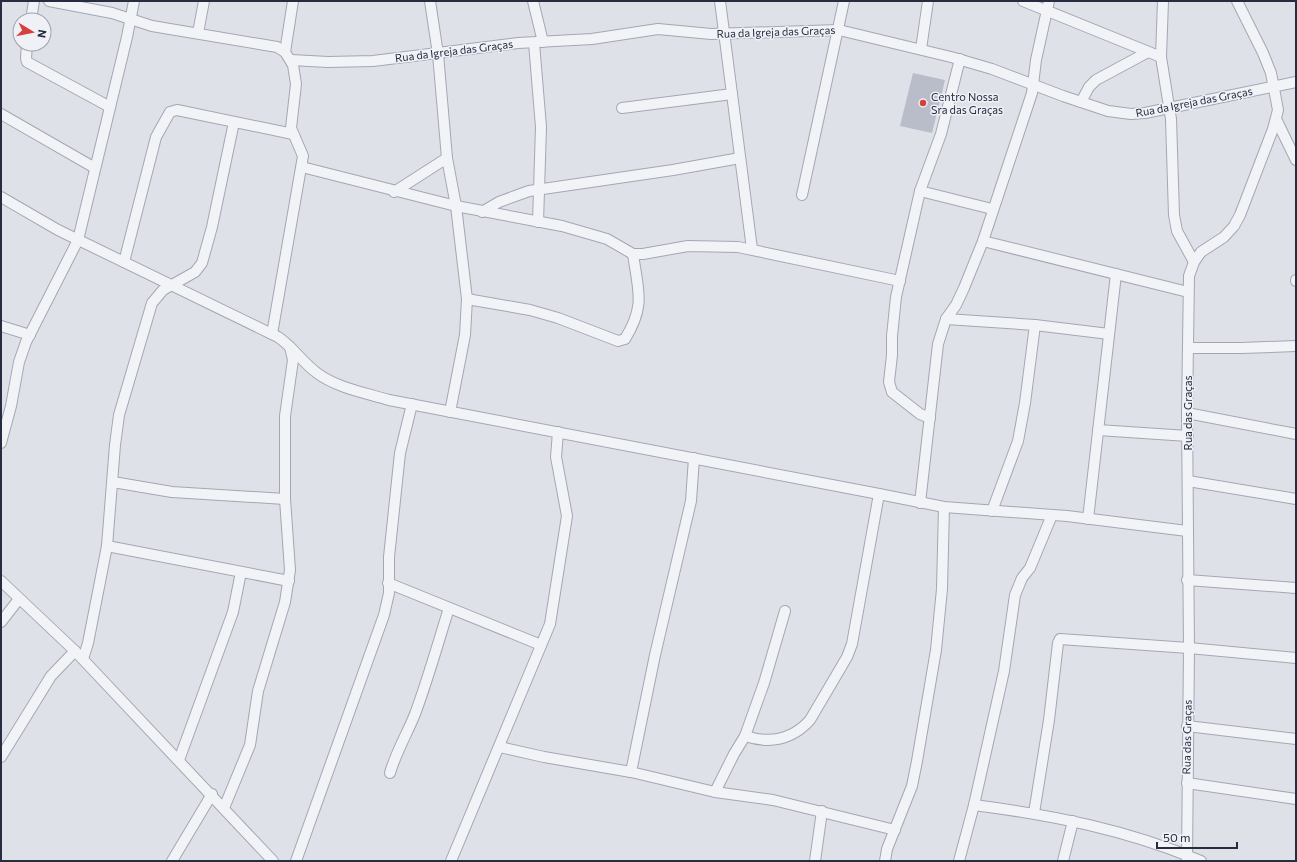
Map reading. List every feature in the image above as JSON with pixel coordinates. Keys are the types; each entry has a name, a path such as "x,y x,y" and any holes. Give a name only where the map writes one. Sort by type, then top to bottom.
{"street":[{"path":"32,12 34,1"},
{"name":"Rua da Igreja das Graças","path":"49,1 112,13 152,26 277,47 288,56 352,62 592,39 658,30 724,34 839,30 960,59 992,69 1081,102 1120,113 1145,113 1296,82"},
{"path":"1,443 12,406 19,362 30,335 78,240 134,1"},
{"path":"198,33 204,1"},
{"path":"272,334 288,235 303,156 291,128 296,84 288,56 293,1"},
{"path":"430,1 438,54 447,158 456,206 467,300 465,335 450,412"},
{"path":"533,1 538,43 541,127 538,222"},
{"path":"720,1 752,250"},
{"path":"802,195 839,30 844,1"},
{"path":"921,49 928,1"},
{"path":"1023,1 1048,6 1161,57"},
{"path":"1163,1 1161,57 1170,108 1175,220 1177,231 1194,262"},
{"name":"Rua das Graças","path":"1187,858 1187,726 1189,648 1187,580 1187,413 1189,276 1194,262 1201,252 1224,237 1234,226 1240,215 1276,119 1277,101 1264,54 1237,1"},
{"path":"920,504 938,344 946,319 964,288 983,241 1033,85 1036,60 1048,6"},
{"path":"26,52 27,62 110,107"},
{"path":"1081,102 1089,87 1096,80 1148,52"},
{"path":"930,418 898,398 892,392 890,386 892,336 896,297 920,191 941,134 960,59"},
{"path":"622,108 732,94"},
{"path":"124,262 156,137 167,114 173,110 177,110 293,134"},
{"path":"1,114 95,168"},
{"path":"1276,119 1296,160"},
{"path":"83,659 88,643 107,546 115,445 119,415 152,303 159,293 170,284 195,272 202,263 212,227 234,122"},
{"path":"394,192 447,158"},
{"path":"482,212 516,195 539,189 666,171 740,158"},
{"path":"302,167 394,192 482,212 538,222 607,239 633,254 643,254 688,246 738,247 900,281"},
{"path":"920,191 992,209"},
{"path":"1,197 78,240 272,334 290,345 317,373 344,387 389,400 879,494 920,504 1052,515 1188,531"},
{"path":"983,241 1188,292"},
{"path":"467,300 530,310 558,318 618,341 625,340 639,310 639,289 633,254"},
{"path":"1088,519 1116,274"},
{"path":"946,319 1035,325 1109,334"},
{"path":"992,511 1018,441 1025,403 1035,325"},
{"path":"1,326 30,335"},
{"path":"224,808 250,745 258,691 285,602 290,570 285,499 285,416 293,360 290,345"},
{"path":"1188,348 1296,346"},
{"path":"296,861 384,616 389,593 389,557 400,452 412,404"},
{"path":"1187,413 1296,434"},
{"path":"1098,430 1188,436"},
{"path":"451,861 500,747 550,624 567,516 556,457 558,432"},
{"path":"631,772 655,655 691,501 694,458"},
{"path":"1188,481 1296,499"},
{"path":"113,482 172,492 285,499"},
{"path":"745,736 763,740 771,740 784,738 802,729 810,720 847,657 852,644 879,494"},
{"path":"885,861 887,849 912,786 936,650 942,589 944,507"},
{"path":"962,859 1004,671 1015,595 1022,578 1030,568 1052,515"},
{"path":"107,546 288,581"},
{"path":"179,760 233,612 241,572"},
{"path":"1187,580 1296,588"},
{"path":"1,581 83,659 212,794 273,861"},
{"path":"388,583 541,645"},
{"path":"1,622 19,599"},
{"path":"390,774 398,749 414,716 428,678 449,608"},
{"path":"715,792 745,736 764,683 785,611"},
{"path":"1034,813 1049,720 1058,643 1060,639 1189,648 1296,658"},
{"path":"1,757 51,676 75,651"},
{"path":"1187,726 1296,739"},
{"path":"500,747 544,757 631,772 715,792 773,800 895,830"},
{"path":"1187,783 1296,799"},
{"path":"172,861 212,794"},
{"path":"974,804 1034,813 1116,831 1187,858 1201,861"},
{"path":"815,861 822,811"},
{"path":"1063,861 1073,821"}],"building":[{"name":"Centro Nossa Sra das Graças","path":"913,73 945,80 932,133 900,126"}],"place":[{"name":"Centro Nossa Sra das Graças","path":"923,103"}]}
